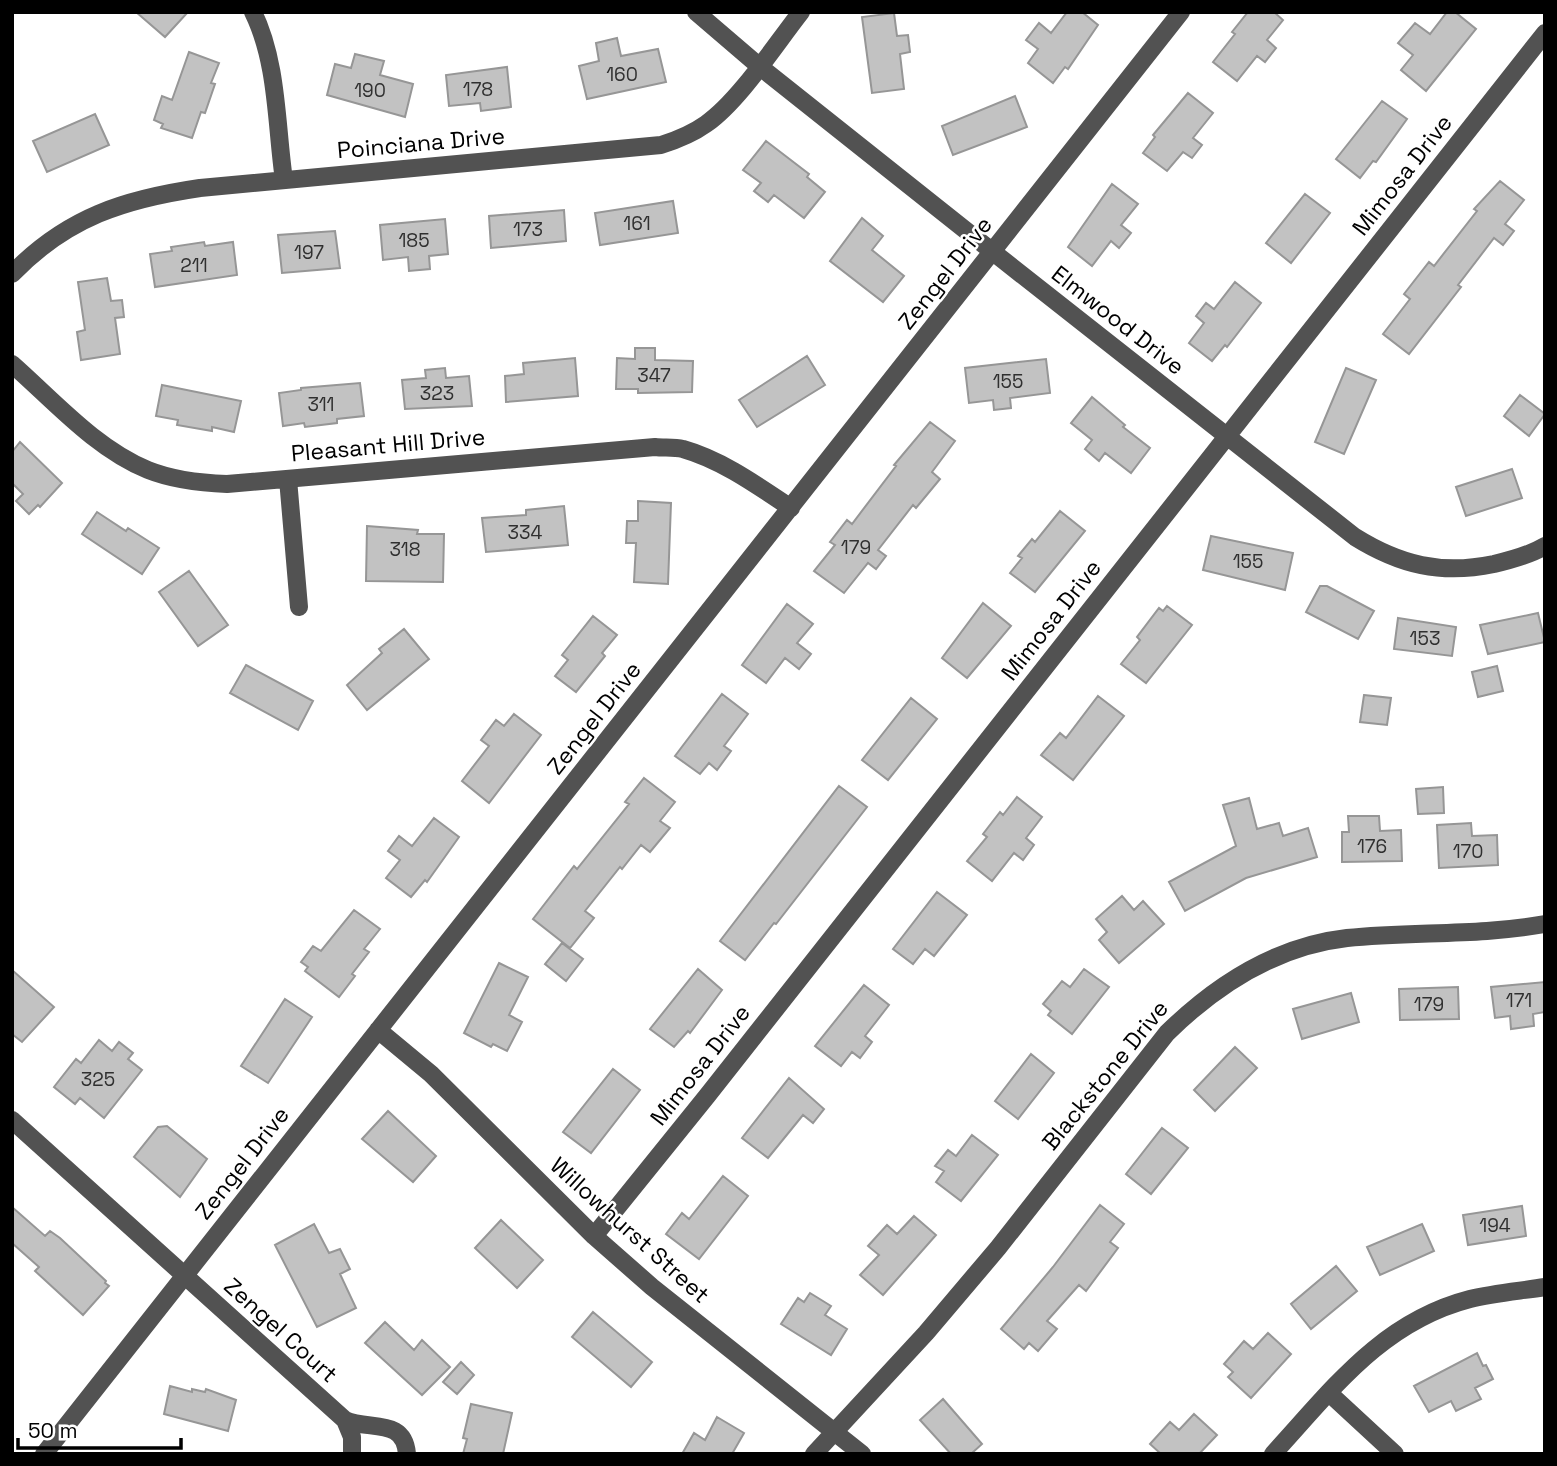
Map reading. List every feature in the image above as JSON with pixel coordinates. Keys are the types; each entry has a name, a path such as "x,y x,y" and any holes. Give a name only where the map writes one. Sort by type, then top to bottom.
{"street":[{"path":"253,12 269,56 284,180"},
{"name":"Elmwood Drive","path":"696,12 759,66 1343,530 1380,553 1405,562 1440,569 1474,568 1512,560 1545,546"},
{"name":"Poinciana Drive","path":"12,274 52,239 83,220 151,195 188,189 662,145 705,125 724,109 802,12"},
{"name":"Zengel Drive","path":"44,1454 1181,12"},
{"name":"Mimosa Drive","path":"594,1236 1545,33"},
{"name":"Pleasant Hill Drive","path":"12,364 88,432 117,453 146,469 197,482 227,484 613,450 682,449 752,482 791,508"},
{"path":"288,479 299,607"},
{"name":"Blackstone Drive","path":"814,1454 926,1333 998,1248 1167,1033 1217,988 1278,956 1335,940 1411,934 1486,933 1545,924"},
{"name":"Willowhurst Street","path":"378,1030 431,1074 594,1236 652,1287 862,1454"},
{"name":"Zengel Court","path":"12,1120 345,1420"},
{"path":"1273,1454 1363,1356 1393,1333 1430,1313 1470,1299 1545,1287"},
{"path":"1329,1393 1395,1454"},
{"path":"345,1420 352,1437 352,1454"},
{"path":"345,1420 356,1425 387,1427 397,1432 405,1441 407,1454"}],"building":[{"path":"136,12 188,12 165,37"},
{"path":"1067,12 1082,12 1098,25 1068,69 1065,67 1053,83 1028,63 1038,49 1026,40 1039,23 1051,33"},
{"path":"1248,12 1274,12 1283,20 1267,40 1276,48 1265,62 1257,56 1237,81 1213,62"},
{"path":"1447,12 1455,12 1476,29 1426,91 1401,70 1413,55 1398,43 1415,23 1430,34"},
{"path":"894,13 897,36 908,35 910,52 900,54 904,89 872,93 862,17"},
{"path":"617,38 621,56 658,49 666,82 587,99 579,66 599,61 596,43"},
{"path":"189,52 219,63 211,83 215,84 205,113 201,112 192,138 161,128 163,124 154,120 162,96 172,100"},
{"path":"355,54 384,61 380,75 413,84 405,117 327,95 335,64 351,68"},
{"path":"507,67 511,107 481,111 480,103 449,106 446,75"},
{"path":"1188,93 1213,113 1193,138 1202,145 1192,158 1183,152 1167,171 1143,153 1155,137 1153,135"},
{"path":"1015,96 1027,127 953,155 942,126"},
{"path":"1382,101 1407,119 1376,162 1373,161 1360,178 1336,159"},
{"path":"95,114 109,145 47,172 33,141"},
{"path":"766,141 809,174 807,177 825,192 804,218 774,195 768,202 754,191 761,183 743,170"},
{"path":"1500,181 1524,200 1505,224 1514,231 1503,245 1494,238 1458,285 1461,287 1409,354 1383,334 1410,299 1404,294 1429,262 1434,266 1477,211 1474,209"},
{"path":"1112,184 1138,204 1121,225 1131,233 1119,248 1111,241 1092,266 1068,247"},
{"path":"1305,194 1330,213 1291,263 1266,243"},
{"path":"673,201 678,233 600,245 595,213"},
{"path":"564,210 566,241 491,248 489,216"},
{"path":"862,218 883,236 872,250 904,276 883,302 830,261"},
{"path":"445,219 448,254 429,256 430,269 409,271 408,257 383,260 380,225"},
{"path":"335,231 340,268 282,273 278,235"},
{"path":"204,242 205,246 233,242 237,275 155,287 150,254 172,251 171,247"},
{"path":"107,278 111,301 122,300 124,317 115,318 120,354 81,360 77,332 85,330 78,282"},
{"path":"1235,282 1261,303 1227,347 1225,345 1212,361 1189,343 1204,323 1196,316 1206,303 1214,309"},
{"path":"635,348 655,348 655,360 693,361 692,392 638,393 638,389 616,389 617,358 635,359"},
{"path":"807,356 825,385 757,427 739,400"},
{"path":"575,358 578,396 506,402 505,376 524,374 523,363"},
{"path":"1046,359 1050,393 1010,398 1011,408 994,410 993,400 969,403 965,368"},
{"path":"445,368 446,378 469,376 472,406 405,409 402,380 426,378 425,370"},
{"path":"1346,368 1376,380 1344,454 1315,442"},
{"path":"360,383 364,416 305,427 304,423 283,426 279,393 301,388"},
{"path":"162,385 241,401 234,432 212,427 212,431 177,425 178,420 156,416"},
{"path":"1520,395 1545,414 1529,436 1504,416"},
{"path":"1092,397 1150,448 1131,473 1105,453 1099,461 1085,449 1092,440 1071,423"},
{"path":"930,422 955,441 932,472 940,479 916,508 913,505 878,550 886,556 876,569 868,563 844,593 814,571 835,545 830,542 847,520 852,524 896,466 894,465"},
{"path":"20,442 62,483 40,507 38,505 29,514 16,501 23,494 12,483 12,452"},
{"path":"1512,469 1522,498 1466,516 1456,487"},
{"path":"638,501 671,503 668,584 634,582 636,543 626,543 627,521 638,521"},
{"path":"564,506 568,545 486,552 482,518 526,515 526,510"},
{"path":"1060,511 1085,531 1035,592 1010,573 1022,558 1018,556 1032,539 1035,542"},
{"path":"97,512 159,548 142,574 82,534"},
{"path":"367,526 418,530 417,534 444,534 443,582 366,581"},
{"path":"1211,536 1293,553 1285,590 1203,570"},
{"path":"189,571 228,625 198,646 159,592"},
{"path":"1320,586 1327,586 1374,611 1358,639 1306,612"},
{"path":"983,603 1011,626 967,678 942,658"},
{"path":"787,604 813,624 797,643 811,654 799,669 785,658 766,683 742,665"},
{"path":"1167,606 1192,625 1146,683 1121,664 1140,640 1137,637 1159,608 1163,611"},
{"path":"1538,613 1545,642 1488,654 1480,625"},
{"path":"593,616 617,635 602,653 605,656 576,692 555,676 568,660 562,655"},
{"path":"1398,618 1456,627 1452,656 1394,649"},
{"path":"404,629 429,659 367,710 347,685 382,653 379,649"},
{"path":"246,665 313,701 298,730 230,693"},
{"path":"1497,666 1503,691 1478,697 1472,672"},
{"path":"722,694 748,714 724,746 731,751 717,770 709,763 700,774 675,756"},
{"path":"1364,695 1391,698 1387,725 1360,722"},
{"path":"1098,696 1124,716 1073,780 1041,755 1060,733 1066,738"},
{"path":"911,698 937,719 888,780 862,760"},
{"path":"514,714 541,735 489,803 462,781 489,746 481,740 496,720 504,726"},
{"path":"644,778 675,802 660,821 670,828 650,852 641,845 622,869 620,867 585,911 594,918 570,948 533,919 574,866 577,869 629,804 625,802"},
{"path":"839,786 867,807 745,960 720,941"},
{"path":"1443,787 1444,813 1418,814 1416,789"},
{"path":"1017,797 1042,817 1026,838 1034,845 1023,860 1014,853 992,881 967,861 987,837 983,834 1000,812 1003,815"},
{"path":"1249,798 1257,829 1279,823 1283,836 1308,828 1317,857 1246,878 1185,911 1169,882 1236,846 1223,805"},
{"path":"1348,816 1379,816 1380,831 1401,830 1402,861 1342,862 1342,832 1349,832"},
{"path":"434,818 459,837 427,882 425,880 411,897 386,878 400,860 388,851 399,836 412,846"},
{"path":"1471,823 1472,836 1497,835 1498,865 1439,868 1437,825"},
{"path":"937,892 967,915 934,956 925,949 913,964 893,949"},
{"path":"1122,896 1134,910 1143,901 1164,924 1119,963 1099,940 1107,932 1096,919"},
{"path":"354,910 380,929 364,949 369,952 339,997 305,971 308,967 301,962 313,946 321,951"},
{"path":"562,943 583,959 566,981 545,964"},
{"path":"499,963 528,977 509,1015 522,1022 507,1051 493,1044 491,1047 464,1033"},
{"path":"698,969 722,990 690,1033 688,1031 674,1047 650,1029"},
{"path":"1084,969 1109,987 1072,1034 1048,1015 1051,1011 1043,1004 1062,981 1070,987"},
{"path":"12,970 54,1007 22,1042 12,1034"},
{"path":"1545,982 1545,1012 1533,1014 1534,1026 1511,1029 1510,1016 1495,1018 1491,987"},
{"path":"864,985 889,1005 865,1036 872,1042 860,1058 852,1052 841,1066 815,1046"},
{"path":"1458,987 1459,1019 1400,1020 1399,989"},
{"path":"1351,993 1359,1022 1302,1039 1293,1009"},
{"path":"285,999 312,1017 268,1083 241,1066"},
{"path":"99,1040 112,1051 119,1042 133,1053 128,1059 142,1070 104,1118 80,1098 75,1104 54,1087 76,1059 81,1063"},
{"path":"1235,1047 1257,1068 1215,1111 1194,1090"},
{"path":"1031,1054 1054,1073 1018,1119 995,1101"},
{"path":"613,1069 640,1090 591,1153 563,1132"},
{"path":"789,1078 824,1109 813,1123 803,1115 768,1158 742,1138"},
{"path":"388,1111 436,1156 413,1182 362,1139"},
{"path":"167,1126 207,1159 180,1197 134,1157 158,1127"},
{"path":"1162,1128 1188,1148 1151,1194 1126,1174"},
{"path":"972,1135 998,1155 961,1201 936,1182 944,1171 935,1166 948,1150 956,1156"},
{"path":"723,1176 748,1196 699,1259 666,1234 682,1213 689,1219"},
{"path":"1100,1205 1124,1224 1110,1242 1118,1248 1086,1291 1079,1285 1047,1321 1057,1329 1038,1351 1029,1343 1024,1349 1001,1329"},
{"path":"1522,1206 1526,1236 1468,1245 1463,1215"},
{"path":"12,1207 45,1236 50,1231 60,1238 106,1281 109,1286 83,1315 35,1271 39,1267 12,1243"},
{"path":"914,1216 936,1235 883,1295 860,1275 879,1255 868,1246 887,1225 897,1234"},
{"path":"501,1220 543,1260 517,1288 475,1248"},
{"path":"314,1224 329,1253 340,1249 350,1269 340,1274 356,1308 317,1327 275,1245"},
{"path":"1422,1224 1434,1251 1380,1275 1367,1247"},
{"path":"1336,1266 1357,1291 1311,1329 1291,1304"},
{"path":"810,1293 831,1306 825,1315 847,1329 831,1355 781,1324 798,1298 804,1302"},
{"path":"593,1312 652,1362 631,1387 572,1337"},
{"path":"385,1322 414,1350 422,1340 450,1367 422,1395 365,1343"},
{"path":"1268,1333 1291,1354 1251,1398 1228,1377 1233,1372 1224,1364 1244,1341 1253,1349"},
{"path":"1477,1353 1493,1379 1475,1388 1481,1399 1456,1411 1451,1401 1429,1412 1414,1386"},
{"path":"461,1362 474,1375 457,1394 443,1382"},
{"path":"170,1386 192,1392 192,1389 205,1392 206,1389 236,1400 228,1431 164,1414"},
{"path":"943,1399 982,1444 971,1454 951,1454 920,1420"},
{"path":"471,1404 512,1413 503,1454 463,1454 467,1439 463,1438"},
{"path":"1194,1414 1217,1435 1199,1454 1161,1454 1150,1444 1170,1422 1179,1430"},
{"path":"717,1417 744,1433 732,1454 682,1454 694,1433 705,1440"}]}
